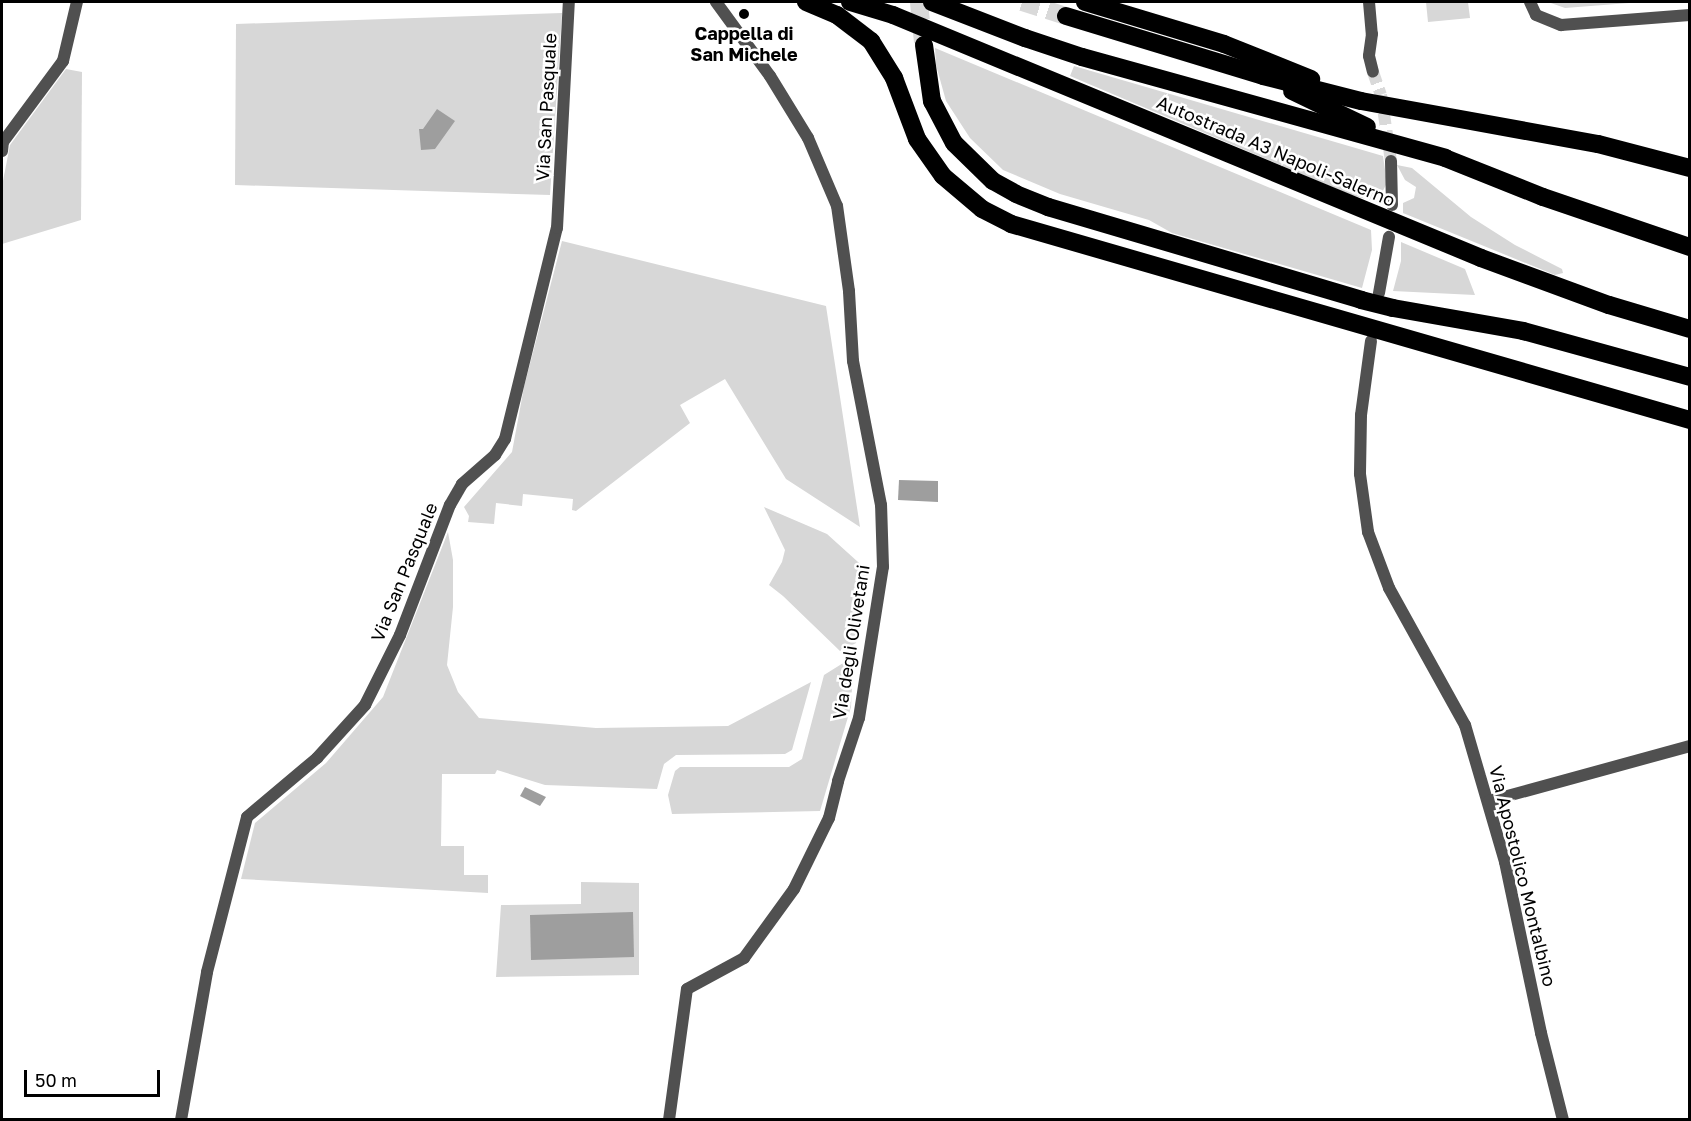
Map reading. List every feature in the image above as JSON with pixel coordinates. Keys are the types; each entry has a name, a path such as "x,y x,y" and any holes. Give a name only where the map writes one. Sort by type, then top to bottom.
{"highway":[{"path":"806,2 837,15 870,41 894,78 917,139 943,176 982,209 1011,224 1689,420"},
{"name":"Autostrada A3 Napoli-Salerno","path":"850,2 893,15 1481,258 1598,301 1689,330"},
{"name":"Autostrada A3 Napoli-Salerno","path":"932,2 1025,38 1083,57 1445,158 1543,197 1689,247"},
{"path":"1085,2 1224,44 1306,76 1342,95"},
{"path":"1066,16 1263,76 1403,110 1598,144 1689,168"},
{"path":"924,45 932,101 940,121 971,162 993,181 1016,194 1048,207 1361,300 1393,308 1523,331 1689,377"},
{"path":"1263,76 1401,144"}],"street":[{"path":"2,151 3,142 63,61 77,2"},
{"name":"Via San Pasquale","path":"181,1119 207,972 247,817 319,756 365,705 400,635 450,505 462,484 495,455 505,439 556,228 569,2"},
{"name":"Via degli Olivetani","path":"669,1119 687,989 744,958 794,889 829,818 838,781 860,718 883,567 881,505 854,361 849,291 837,206 808,138 765,69 716,2"},
{"path":"1369,2 1372,34 1369,56 1372,72"},
{"path":"1530,2 1536,15 1561,25 1689,15"},
{"path":"1391,160 1392,205"},
{"path":"1379,293 1389,237"},
{"name":"Via Apostolico Montalbino","path":"1371,341 1362,415 1360,465 1368,532 1389,588 1465,725 1489,801 1563,1119"},
{"path":"1489,801 1689,746"}],"shaded area":[{"path":"1426,2 1468,2 1470,18 1428,22"},
{"path":"1548,2 1642,2 1565,8"},
{"path":"562,13 550,195 235,185 236,24"},
{"path":"935,48 1371,230 1372,250 1362,288 1172,233 1149,220 1060,194 1003,170 970,138 946,101 936,65"},
{"path":"1074,66 1383,156 1387,183 1377,202 1351,195 1070,76"},
{"path":"66,69 82,72 81,220 2,244 2,186 10,145"},
{"path":"437,109 455,121 435,149 421,150 419,129 423,129"},
{"path":"1397,165 1412,168 1471,217 1515,245 1562,269 1563,273 1555,275 1403,213 1403,203 1414,198 1416,187 1405,180"},
{"path":"562,241 826,306 860,527 786,479 725,379 680,405 690,423 576,511 572,510 573,499 523,494 522,506 496,503 494,524 468,522 469,516 464,507 512,452 524,387"},
{"path":"1401,242 1465,269 1475,295 1393,291 1401,261"},
{"path":"899,480 938,481 938,502 898,500"},
{"path":"764,507 827,534 868,571 856,643 840,651 769,585 782,562 785,550"},
{"path":"448,532 453,560 453,607 447,665 458,692 479,718 596,728 728,726 811,682 792,750 785,754 676,755 664,764 657,789 545,785 497,770 495,774 442,774 441,846 464,846 464,875 488,875 488,893 241,879 255,823 326,763 383,697"},
{"path":"848,660 853,668 851,707 820,811 672,814 668,795 675,771 680,767 789,767 802,759 824,675"},
{"path":"525,787 546,797 540,806 520,796"},
{"path":"581,882 639,883 639,975 496,977 501,905 581,904"},
{"path":"633,912 634,957 531,960 530,915"}],"tunnel":[{"path":"919,2 923,42"},
{"path":"1022,2 1066,16"},
{"path":"1373,72 1381,95 1391,161"}],"place":[{"name":"Cappella di San Michele","path":"744,14"}]}
